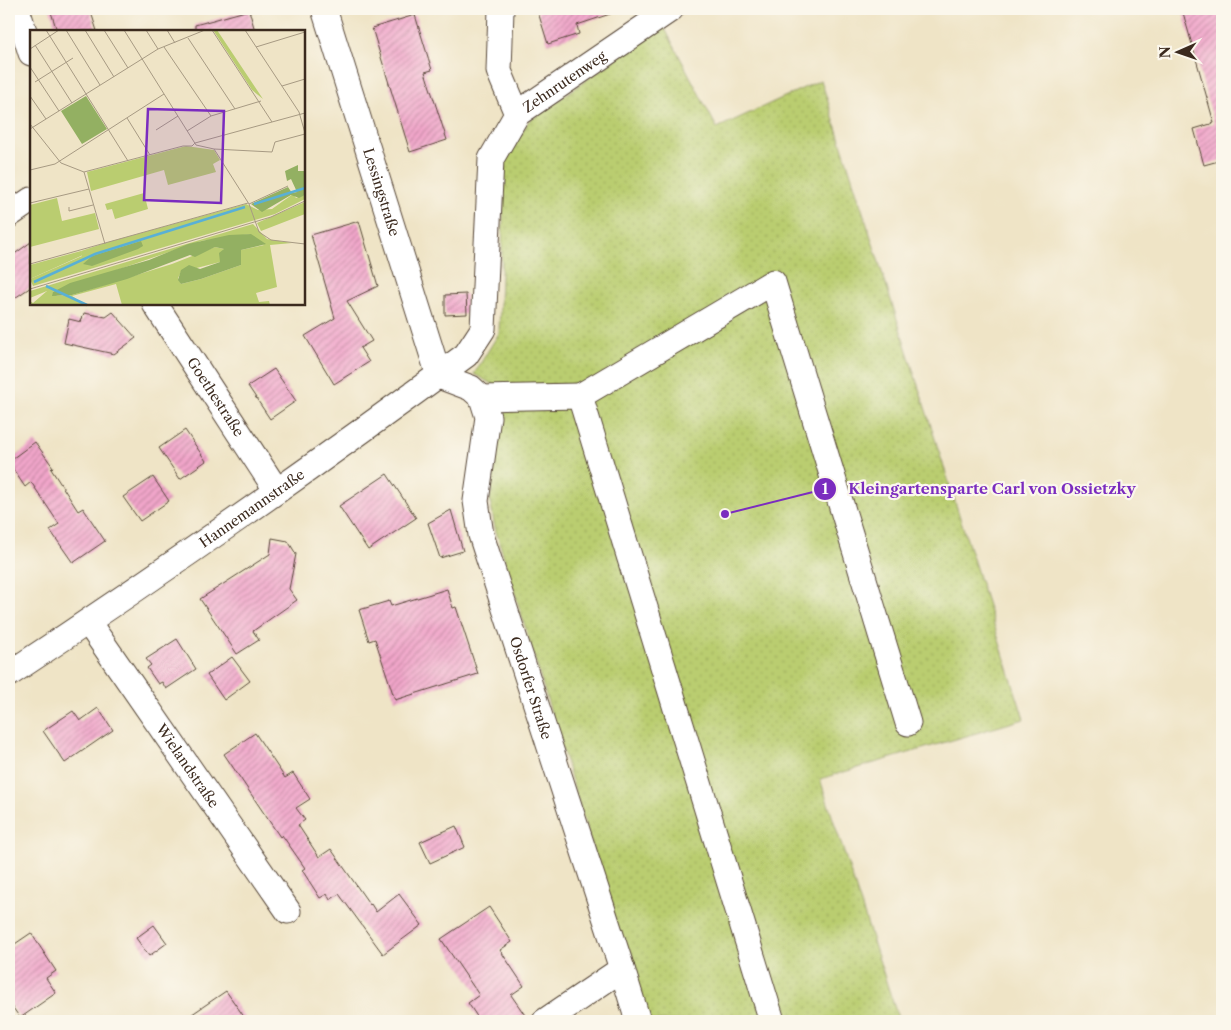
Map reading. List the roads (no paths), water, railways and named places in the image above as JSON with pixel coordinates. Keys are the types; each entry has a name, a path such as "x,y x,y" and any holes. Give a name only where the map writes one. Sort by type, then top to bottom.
{"street":[{"path":"17,9 30,50"},
{"name":"Lessingstraße","path":"324,9 439,376"},
{"path":"501,9 499,71 516,114"},
{"name":"Zehnrutenweg","path":"483,329 491,159 516,114 671,9"},
{"path":"9,215 30,201"},
{"path":"439,376 471,388 482,398 580,396 773,282 908,723"},
{"name":"Goethestraße","path":"156,305 277,491"},
{"name":"Hannemannstraße","path":"9,674 88,622 439,376 466,355 483,329"},
{"path":"580,396 772,1021"},
{"name":"Osdorfer Straße","path":"482,398 488,417 476,501 481,535 638,1021"},
{"name":"Wielandstraße","path":"88,622 288,911"},
{"path":"545,1021 622,969"}],"place":[{"name":"Kleingartensparte Carl von Ossietzky","path":"725,514"}]}
